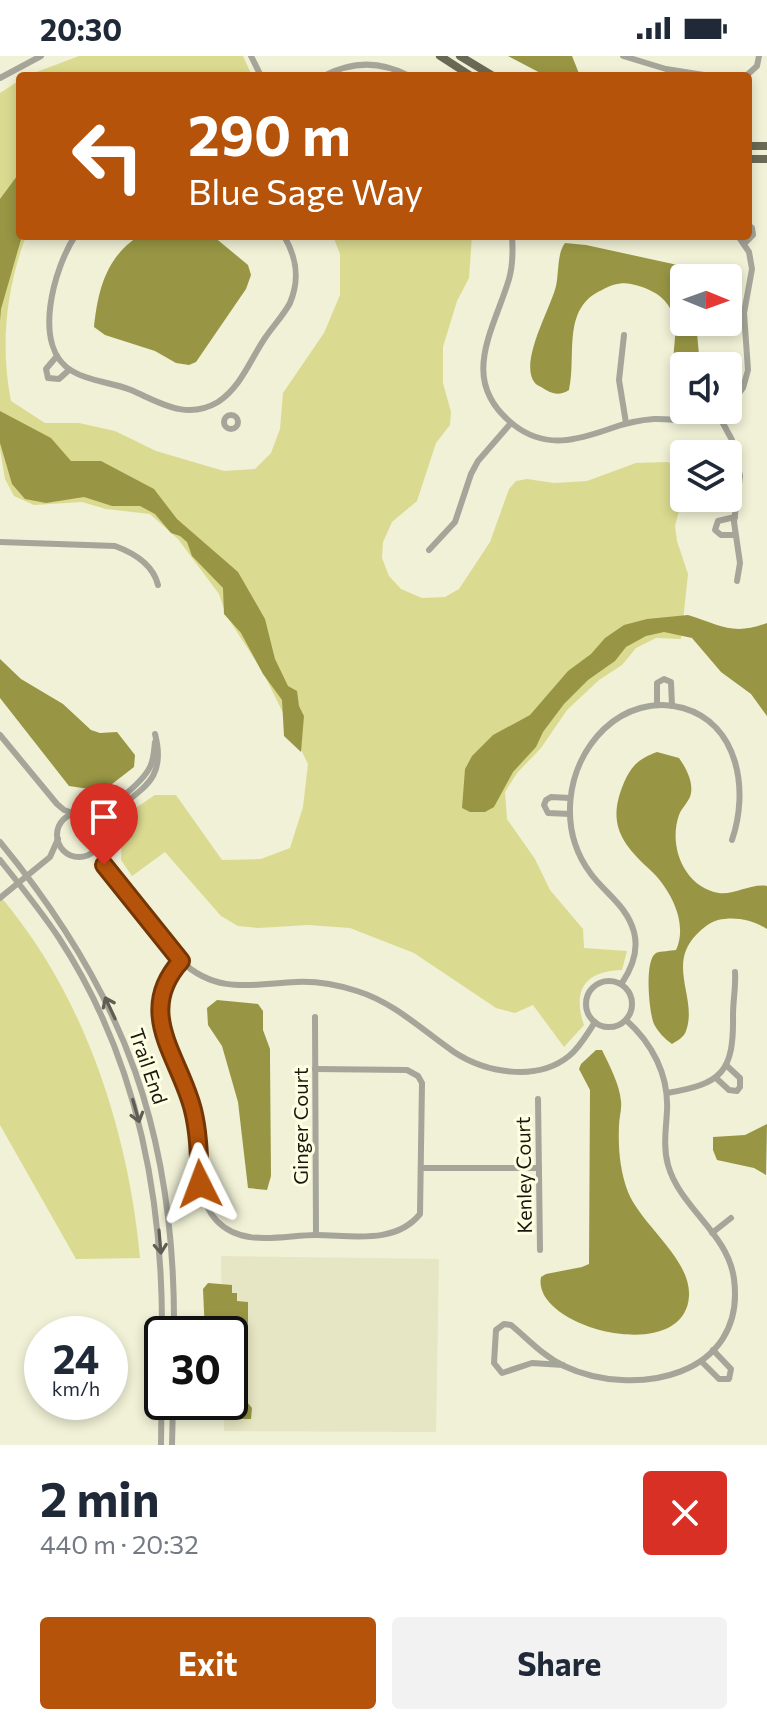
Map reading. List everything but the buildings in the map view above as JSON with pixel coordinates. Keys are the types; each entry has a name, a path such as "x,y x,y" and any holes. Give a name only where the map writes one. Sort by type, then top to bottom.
{"main road":[{"path":"440,56 465,72"},
{"path":"460,56 486,72"}],"street":[{"path":"0,78 41,56"},
{"path":"623,56 685,72"},
{"path":"334,72 365,64 390,67 401,72"},
{"path":"73,240 61,267 49,315 48,329 57,356 69,370 121,386 175,409 200,409 218,401 239,381 282,317 295,291 296,263 286,240"},
{"path":"512,240 510,276 485,344 483,365 491,397 502,415 528,434 564,442 586,438 626,423 670,419"},
{"path":"741,240 752,269 744,313 748,370 742,389"},
{"path":"744,244 748,240"},
{"path":"624,335 619,380 626,423"},
{"path":"57,356 46,369 48,378 59,379 69,370"},
{"path":"218,401 227,415"},
{"path":"429,550 455,522 478,461 511,423"},
{"path":"723,424 739,463 740,489 734,535 740,563 737,581"},
{"path":"734,535 721,535 715,530 718,521 735,517"},
{"path":"0,542 115,546 146,563 158,585"},
{"path":"657,705 657,683 664,679 671,682 672,706"},
{"path":"622,983 633,962 636,939 633,929 623,908 583,861 576,846 570,814 570,798 577,770 597,737 629,711 657,705 684,708 707,720 726,739 739,778 738,823 732,840"},
{"path":"0,735 57,804 64,810 88,815 105,809 146,773 154,758 155,734 160,751 156,773 148,784 104,819 100,829 99,843 104,865"},
{"path":"570,798 549,798 544,805 548,813 570,814"},
{"path":"0,898 50,857 60,825 57,804"},
{"path":"60,825 66,817 79,813"},
{"path":"88,815 100,829"},
{"path":"58,839 62,848 70,854 94,859 104,865 181,961 206,978 233,986 311,982 358,991 403,1013 466,1058 506,1071 534,1071 559,1063 578,1047 595,1022"},
{"name":"Trail End","path":"0,842 35,885 90,968 116,1022 139,1083 154,1133 169,1211 174,1264 174,1316"},
{"path":"80,857 90,854 99,843"},
{"path":"50,857 70,854"},
{"name":"Trail End","path":"0,860 60,939 81,975 111,1039 132,1098 151,1172 157,1210 162,1316"},
{"path":"181,961 165,984 161,1021 167,1045 194,1111 202,1195 218,1222 237,1235 367,1237 406,1226 420,1214 422,1083 413,1072 315,1069"},
{"path":"667,1093 693,1088 716,1078 726,1065 734,1041 735,972"},
{"path":"605,981 622,983 632,998 632,1010 626,1020 610,1027 595,1022 586,1007 590,990 605,981"},
{"name":"Ginger Court","path":"315,1017 316,1235"},
{"path":"563,1365 527,1341 511,1325 504,1324 496,1330 494,1363 502,1373 532,1363 563,1365 598,1376 637,1379 678,1374 702,1362 730,1324 735,1296 731,1265 670,1174 664,1147 667,1093 653,1051 639,1031 626,1020"},
{"path":"716,1078 729,1090 737,1091 740,1078 726,1065"},
{"name":"Kenley Court","path":"538,1099 540,1250"},
{"path":"423,1168 539,1168"},
{"path":"712,1233 731,1218"},
{"path":"702,1362 719,1379 729,1379 731,1369 713,1350"},
{"path":"161,1420 161,1445"},
{"path":"172,1445 173,1420"}],"shaded area":[{"path":"79,56 243,56 250,72 37,72"},
{"path":"508,56 572,56 578,72 538,72"},
{"path":"16,83 16,240 25,240 10,297 6,359 11,401 45,423 79,423 115,431 156,451 224,471 255,469 271,453 280,429 283,393 324,333 340,295 340,254 335,240 472,240 469,278 457,301 443,347 443,383 451,412 450,425 436,443 417,501 392,522 383,542 382,558 389,576 401,589 422,598 445,597 459,589 490,542 509,489 516,481 587,481 636,463 667,462 670,463 670,512 679,512 675,526 677,541 688,574 681,639 656,638 636,648 622,665 599,680 567,710 505,792 507,819 535,859 550,890 583,929 584,948 627,951 622,970 599,974 585,985 580,1002 584,1025 564,1047 533,1005 515,1013 496,1008 414,953 350,928 238,926 221,916 165,852 132,876 121,860 122,817 155,795 176,795 222,860 261,859 290,848 303,807 308,764 263,672 226,615 219,594 178,539 150,514 106,509 82,502 34,505 14,496 5,479 0,449 0,93"},
{"path":"16,177 16,240 21,240 0,321 0,199"},
{"path":"134,240 218,240 248,265 251,275 246,289 196,362 189,365 176,363 155,351 105,335 94,327 101,287 111,264"},
{"path":"565,243 586,245 673,264 670,264 670,309 656,294 631,284 605,288 589,298 581,308 573,334 569,390 555,394 535,384 530,362 556,286"},
{"path":"675,336 697,336 699,352 674,352"},
{"path":"0,411 51,438 71,461 101,461 154,489 177,519 238,572 265,619 275,659 288,686 297,691 304,716 301,752 284,736 282,700 263,674 241,633 224,614 223,588 192,556 187,542 171,533 155,514 140,506 112,506 84,497 46,503 25,499 12,484 0,443"},
{"path":"688,615 736,629 767,623 767,716 751,694 721,672 692,638 664,632 646,636 626,647 615,661 588,680 564,704 536,747 513,772 494,807 485,812 470,812 462,808 465,769 472,756 493,735 530,715 568,671 591,654 605,638 624,625"},
{"path":"0,659 21,679 63,704 91,730 117,732 135,755 134,767 103,791 69,786 0,698"},
{"path":"657,752 679,758 690,779 690,796 676,827 678,852 688,874 696,883 719,893 767,886 767,929 744,920 718,920 697,934 688,946 683,970 689,1019 685,1033 672,1044 654,1024 649,976 656,953 676,950 680,928 678,916 663,884 630,849 617,821 619,798 629,773 640,761"},
{"path":"0,896 30,935 56,977 97,1066 125,1162 140,1258 76,1259 0,1125"},
{"path":"217,1000 258,1004 263,1011 263,1030 270,1049 271,1176 267,1190 248,1188 238,1102 222,1046 208,1025 207,1008"},
{"path":"596,1050 602,1050 620,1094 619,1151 628,1192 674,1256 688,1282 689,1296 681,1318 663,1330 638,1335 610,1332 582,1324 559,1311 544,1295 541,1277 589,1264 590,1090 579,1069"},
{"path":"767,1124 766,1175 754,1168 717,1160 713,1137 745,1135"},
{"path":"221,1256 439,1259 436,1432 224,1431 224,1420 248,1420 248,1316 222,1316"},
{"path":"208,1283 232,1285 237,1301 248,1302 248,1316 204,1316 203,1289"},
{"path":"248,1403 252,1408 251,1419 248,1419"}],"route":[{"path":"104,865 181,961 165,984 161,1021 167,1045 194,1111 200,1184"}]}
